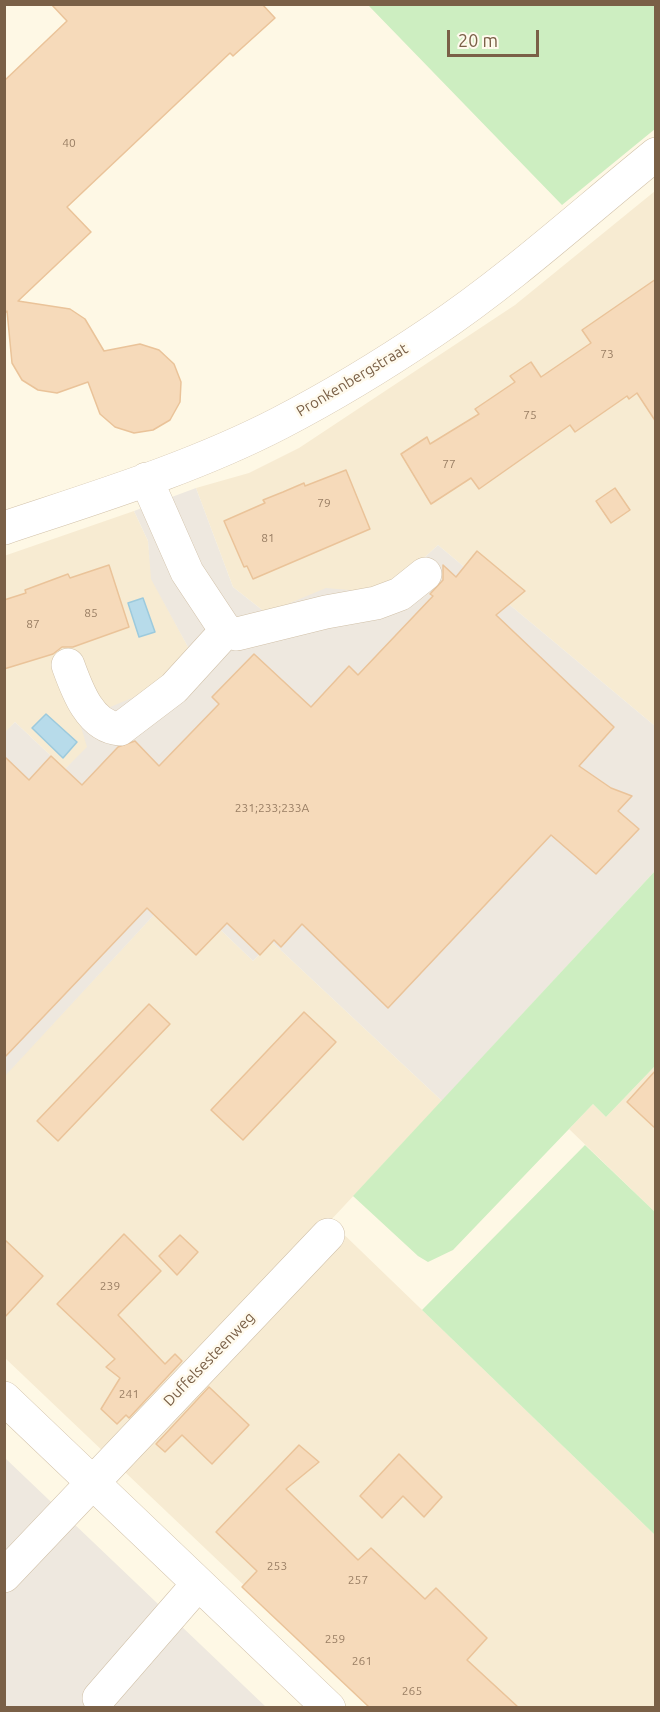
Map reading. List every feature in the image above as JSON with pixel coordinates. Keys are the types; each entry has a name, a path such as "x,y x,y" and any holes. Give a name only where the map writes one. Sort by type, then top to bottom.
{"street":[{"name":"Pronkenbergstraat","path":"4,528 202,459 279,423 432,332 518,267 656,154"},
{"path":"146,479 188,572 226,631 237,634 254,631 326,612 376,603 399,594 425,574"},
{"path":"68,665 75,684 97,721 110,728 120,729 174,688 226,631"},
{"name":"Duffelsesteenweg","path":"4,1576 328,1235"},
{"path":"6,1402 329,1707"},
{"path":"99,1698 198,1584"}],"shaded area":[{"path":"655,191 655,726 438,545 401,579 373,592 266,613 233,587 196,488 249,473 299,448 515,305"},
{"path":"196,488 233,587 266,613 326,588 373,592 401,579 438,545 655,726 655,871 442,1101 272,942 253,961 178,889 5,1076 4,733 15,722 65,769 87,747 79,720 151,690 189,649 151,579 148,541 134,511"},
{"path":"134,511 148,541 152,579 189,649 151,690 65,769 15,722 5,733 4,556"},
{"path":"178,889 253,961 272,942 442,1101 330,1221 655,1535 655,1707 372,1707 5,1358 4,1076"},
{"path":"655,1066 655,1212 569,1129 593,1104 606,1117"},
{"path":"5,1458 266,1707 5,1707"}],"green space":[{"path":"368,5 655,5 655,129 562,205"},
{"path":"655,871 655,1066 606,1117 593,1104 453,1250 428,1262 418,1256 353,1196"},
{"path":"585,1145 655,1212 655,1535 422,1310"}],"water":[{"path":"143,598 155,632 139,637 128,603"},
{"path":"46,714 77,742 63,758 32,728"}],"building":[{"path":"51,4 262,4 275,18 233,56 230,53 67,207 91,232 18,301 70,309 85,319 104,351 140,344 159,350 174,364 181,382 180,402 170,420 153,430 134,433 115,427 100,414 88,382 57,393 38,390 22,380 12,363 7,311 4,314 4,81 67,21"},
{"path":"656,279 656,422 637,393 629,399 627,396 575,432 570,425 479,489 471,478 431,504 401,454 427,437 430,444 479,414 475,409 515,382 510,376 531,362 541,377 591,343 582,330"},
{"path":"346,470 370,529 253,579 247,566 244,567 224,521 265,503 263,500 304,483 305,486"},
{"path":"615,488 630,510 611,523 596,501"},
{"path":"477,551 525,591 496,615 614,727 579,766 611,788 632,796 618,811 639,829 596,874 551,835 388,1008 302,924 281,947 274,940 260,955 227,923 196,955 147,908 4,1058 4,756 29,780 51,756 82,785 118,747 135,741 159,766 219,704 212,697 254,654 311,707 349,666 358,675 433,596 430,594 443,580 443,565 456,577"},
{"path":"109,565 129,627 73,647 62,647 53,654 4,669 4,600 68,574 70,578"},
{"path":"149,1004 170,1024 58,1141 37,1121"},
{"path":"304,1012 336,1042 243,1140 211,1110"},
{"path":"656,1070 656,1129 627,1102"},
{"path":"124,1234 161,1271 118,1315 165,1364 175,1354 182,1361 129,1418 126,1415 117,1424 101,1409 120,1378 106,1367 115,1359 57,1304"},
{"path":"180,1235 198,1252 177,1275 159,1256"},
{"path":"4,1239 43,1276 4,1318"},
{"path":"209,1387 249,1425 212,1464 182,1435 165,1452 156,1444"},
{"path":"299,1445 319,1462 286,1489 358,1560 371,1548 425,1599 436,1588 487,1638 467,1660 518,1707 369,1707 242,1587 257,1571 216,1532"},
{"path":"399,1454 442,1497 424,1517 403,1496 382,1518 360,1496"}]}
